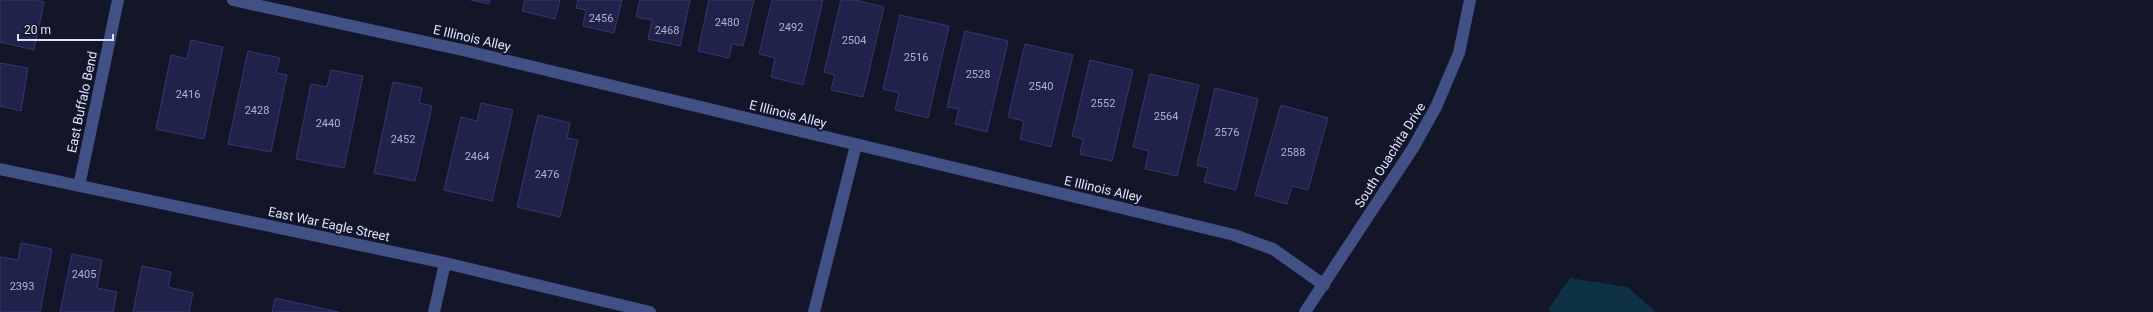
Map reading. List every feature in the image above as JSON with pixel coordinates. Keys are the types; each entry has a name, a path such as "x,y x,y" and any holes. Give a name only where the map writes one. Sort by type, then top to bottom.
{"street":[{"name":"East Buffalo Bend","path":"79,186 118,0"},
{"name":"E Illinois Alley","path":"234,0 467,51 1234,235 1273,250 1324,285"},
{"name":"South Ouachita Drive","path":"1306,312 1413,148 1436,107 1459,53 1470,0"},
{"path":"814,312 856,144"},
{"name":"East War Eagle Street","path":"0,170 445,263 650,312"},
{"path":"434,312 445,263"}],"water":[{"path":"1570,278 1627,287 1656,312 1550,312 1549,308"}],"building":[{"path":"0,0 35,0 44,2 34,50 0,42"},
{"path":"471,0 490,0 489,4"},
{"path":"525,0 560,0 555,19 522,11"},
{"path":"578,0 622,0 614,33 583,26 586,10 576,8"},
{"path":"640,0 690,0 680,46 648,39 652,20 636,17"},
{"path":"709,0 754,0 743,46 732,44 729,58 698,51"},
{"path":"772,0 823,0 803,85 771,77 775,58 759,54"},
{"path":"841,0 855,0 884,7 863,97 831,90 835,75 824,72"},
{"path":"900,15 949,26 928,118 895,110 899,93 883,89"},
{"path":"965,31 1008,41 987,132 955,124 959,109 947,107"},
{"path":"191,40 223,47 204,139 156,129 171,55 187,59"},
{"path":"1025,44 1073,55 1051,147 1020,139 1024,121 1008,117"},
{"path":"248,51 280,58 276,73 287,75 271,152 228,144"},
{"path":"1090,60 1133,70 1112,161 1080,154 1083,139 1072,136"},
{"path":"0,63 28,68 21,111 0,106"},
{"path":"331,70 363,76 344,168 296,159 311,84 327,87"},
{"path":"1150,74 1199,85 1177,176 1145,169 1149,151 1133,147"},
{"path":"393,82 422,88 419,103 432,106 415,181 374,173"},
{"path":"1215,88 1258,99 1236,190 1204,182 1208,168 1197,165"},
{"path":"481,103 513,110 492,201 444,190 461,117 477,121"},
{"path":"1281,105 1328,118 1308,190 1292,186 1287,204 1255,195"},
{"path":"538,115 570,123 567,138 578,140 560,217 517,207"},
{"path":"21,243 52,249 40,312 0,312 0,257 18,260"},
{"path":"72,254 102,260 97,288 117,292 113,312 60,312"},
{"path":"142,266 171,272 168,287 193,293 189,312 133,312"},
{"path":"275,298 339,312 272,312"}]}
